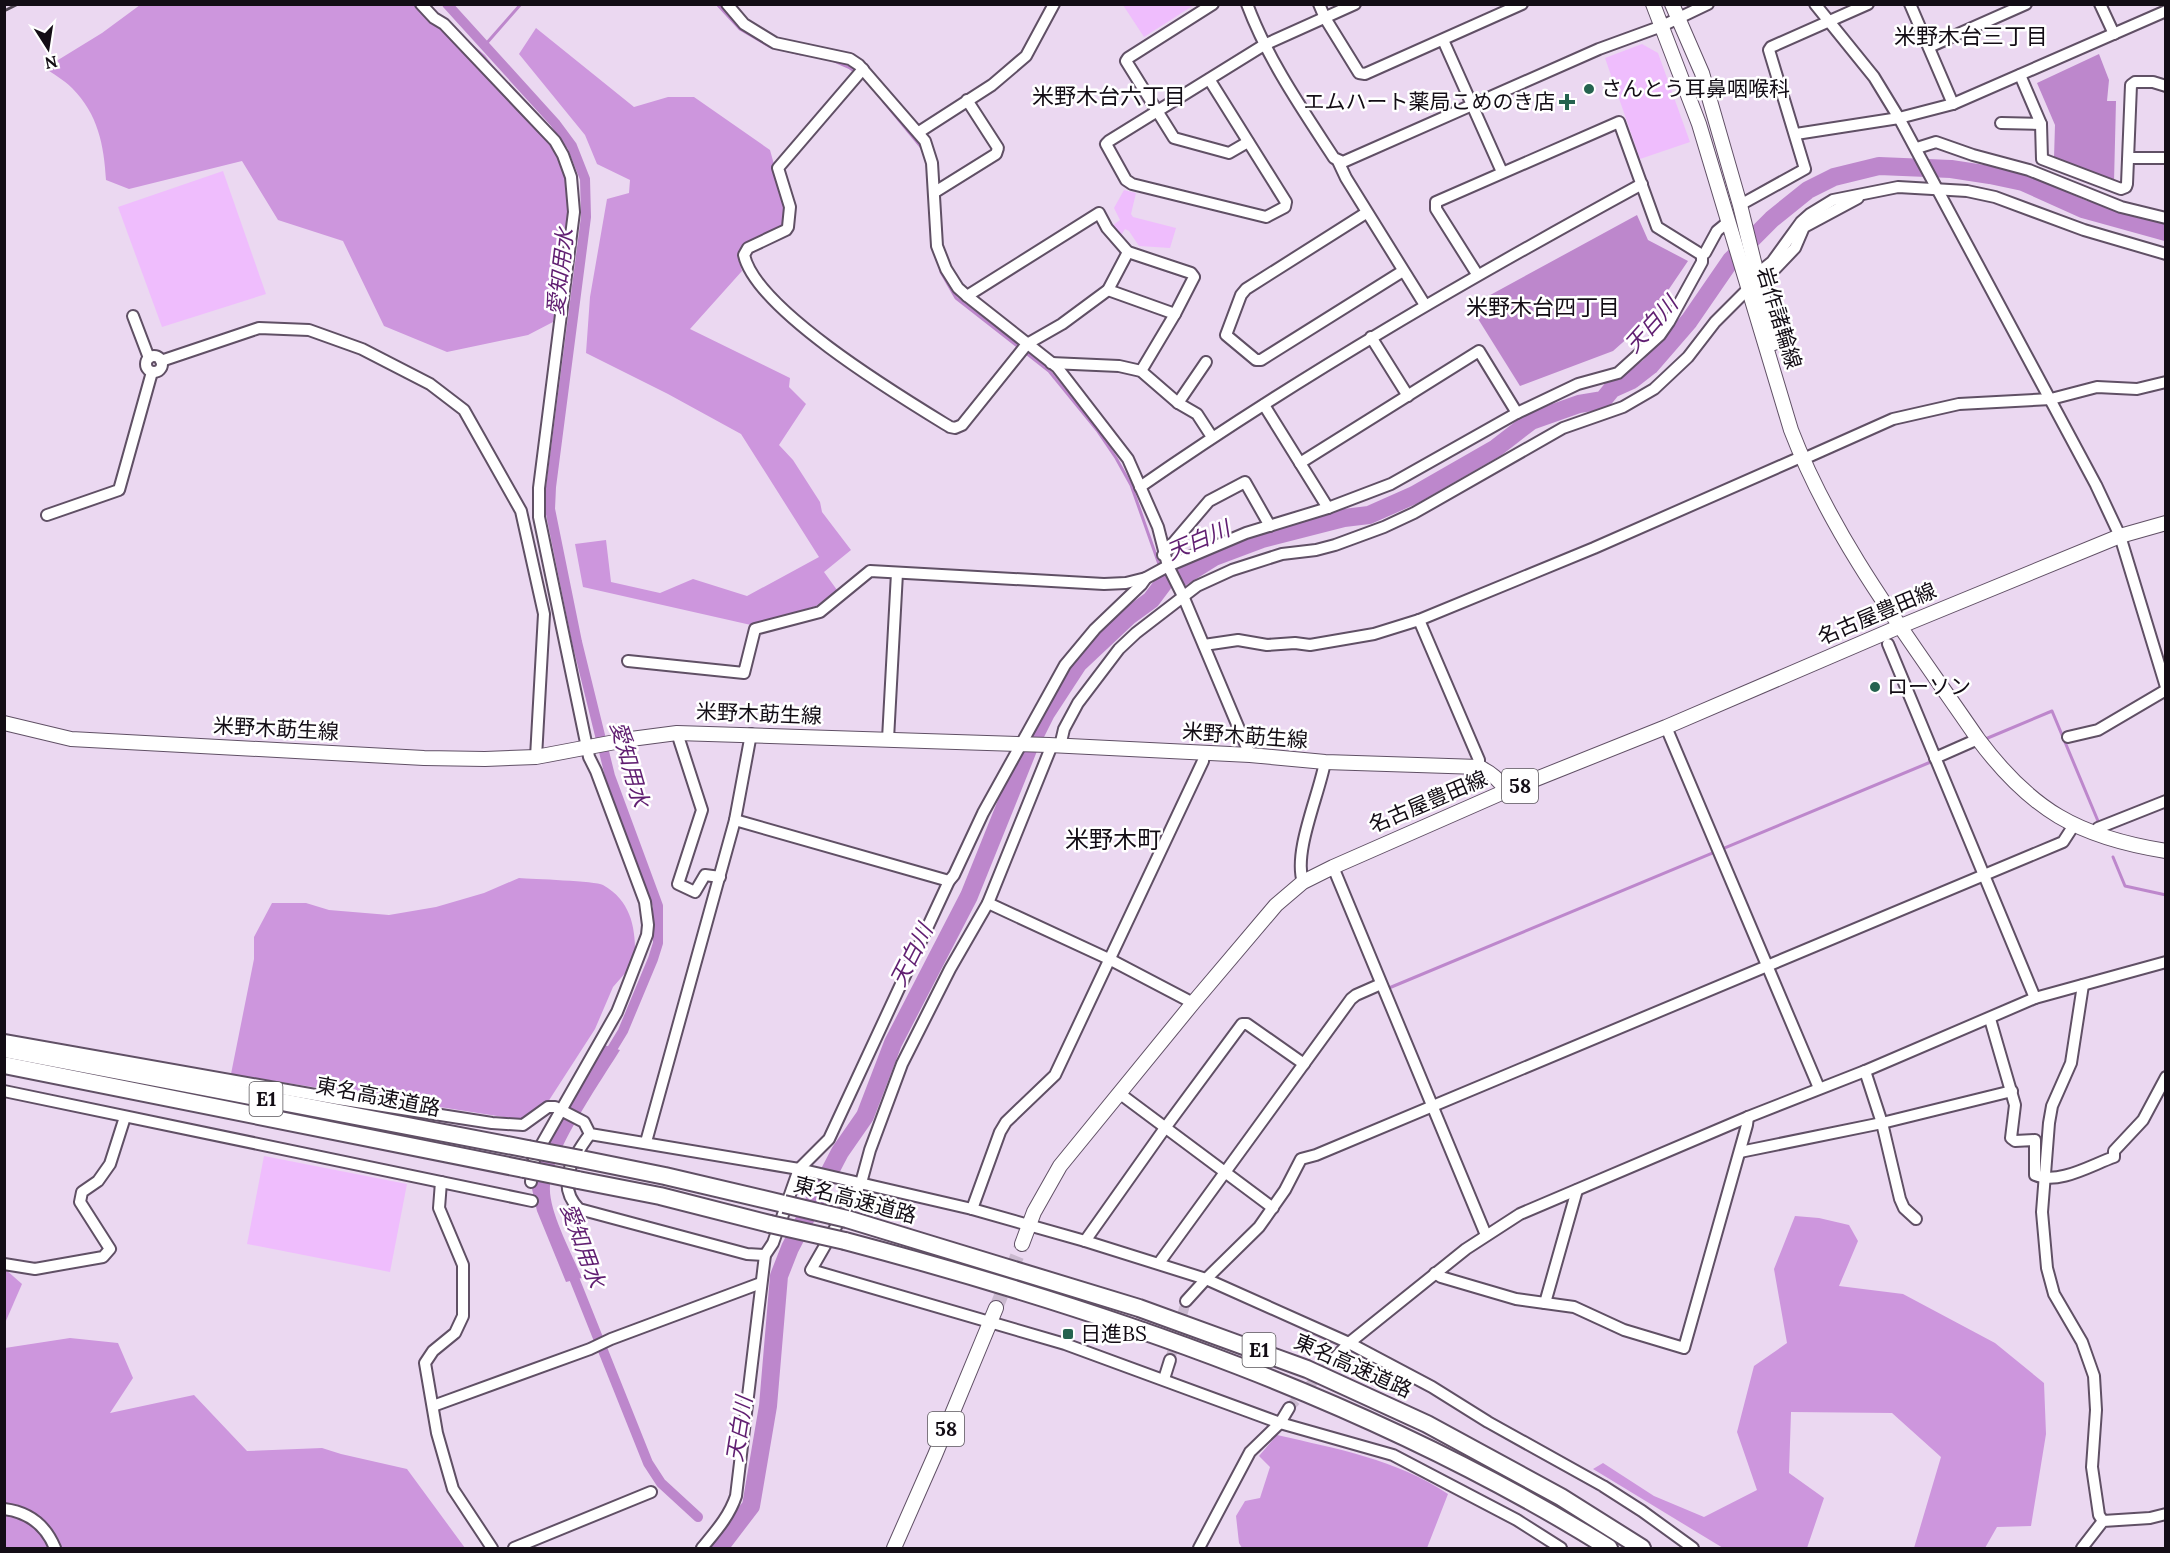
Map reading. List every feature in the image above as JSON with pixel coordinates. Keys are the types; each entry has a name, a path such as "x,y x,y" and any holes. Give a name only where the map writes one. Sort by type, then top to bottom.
{"highway":[{"name":"東名高速道路","path":"4,1049 581,1159 665,1176 847,1219 1139,1308 1307,1369 1427,1424 1561,1497 1642,1548"},
{"name":"東名高速道路","path":"4,1065 528,1176 578,1180 660,1196 845,1241 1032,1293 1246,1369 1361,1418 1476,1472 1551,1512 1609,1548"}],"main road":[{"name":"岩作諸輪線","path":"1653,4 1699,124 1791,430 1857,559 1978,739 1998,766 2024,791 2042,806 2100,837 2166,851"},
{"name":"岩作諸輪線","path":"1672,4 1698,60 1741,211 1778,360 1806,457"},
{"name":"名古屋豊田線","path":"1022,1244 1034,1212 1060,1166 1276,905 1303,882 1506,791 1666,727 1901,626 2120,536 2166,523"},
{"name":"米野木莇生線","path":"4,723 71,739 117,743 424,758 536,757 613,742 677,733 888,739 1250,755 1325,762 1479,767"},
{"path":"1479,767 1500,781 1506,791"},
{"name":"58","path":"894,1548 996,1308"}],"street":[{"path":"421,4 434,18 444,24 549,134 563,155 571,177 574,212 538,488 538,504 587,747 645,902 648,925 642,948 617,1012 535,1156 528,1176"},
{"path":"727,4 744,24 775,43 850,59 863,69 919,132 925,141 932,163 937,246 946,269 958,288 967,296 1057,367 1128,459 1158,527 1163,555 1183,596 1250,755"},
{"path":"919,132 992,85 1026,56 1054,4"},
{"path":"1213,4 1126,61 1171,136 1177,140 1229,153 1248,142"},
{"path":"1246,4 1264,45 1298,102 1338,161 1366,213 1425,305"},
{"path":"1319,4 1325,18 1361,74 1522,4"},
{"path":"1209,79 1286,202 1285,207 1269,217 1132,184 1126,180 1106,144 1156,112 1209,79 1264,45 1355,4"},
{"path":"1338,161 1348,160 1599,49 1662,26 1708,4"},
{"path":"1815,4 1864,64 1918,151 2051,399 2120,536 2166,689 2098,730 2068,737"},
{"path":"1741,211 1805,169 1771,47 1868,4"},
{"path":"1911,4 1953,104"},
{"path":"1929,47 2026,4"},
{"path":"2100,4 2114,34"},
{"path":"1796,134 1899,118 1953,104 2166,11"},
{"path":"1443,40 1502,172"},
{"path":"863,69 778,168 790,207 788,227 748,248 745,252 745,260 759,283 803,326 881,385 950,427 956,428 962,425 1027,344 1062,324 1108,290 1128,252"},
{"path":"2020,75 2041,124 2041,156 2044,161 2121,189 2127,184 2131,85 2135,82 2148,81 2166,86"},
{"path":"935,192 996,154 998,148 967,100"},
{"path":"1477,274 1436,209 1436,202 1619,122 1659,230 1702,255"},
{"path":"2001,123 2041,124"},
{"path":"1918,151 1936,142 1972,155 2029,170 2121,207 2166,218"},
{"path":"2129,158 2166,158"},
{"path":"1140,487 1212,437 1371,337 1477,274 1642,184"},
{"path":"1757,271 1772,262 1801,222 1810,214 1833,201 1898,186 1967,191 1995,196 2084,230 2166,254"},
{"path":"1774,270 1795,248 1804,227 1866,194"},
{"path":"967,296 1099,213 1107,228 1128,252 1191,273 1194,277 1175,315 1141,371"},
{"path":"1366,213 1246,289 1241,295 1227,330 1228,338 1256,360 1261,360 1403,271"},
{"path":"628,661 744,673 754,630 820,612 870,571 1104,584 1126,583 1146,578 1168,566 1246,533 1328,508 1391,484 1517,412 1578,384 1609,377 1624,368 1650,346 1669,322 1702,262 1702,255 1717,231 1730,228"},
{"path":"1561,1548 1517,1520 1405,1460 1373,1448 1280,1423 1065,1344 811,1270 861,1184 870,1150 902,1064 950,969 988,903 1053,746 1078,703 1119,650 1136,633 1207,580 1282,554 1335,545 1384,527 1414,513 1563,428 1623,407 1654,389 1688,357 1715,321 1748,289"},
{"path":"1108,290 1175,315"},
{"path":"1688,357 1698,352 1737,307"},
{"path":"133,316 149,358 146,365 148,370 157,372 161,361"},
{"path":"161,361 259,328 309,330 362,349 401,369 430,384 464,410 521,511 544,614 536,757"},
{"path":"1371,337 1408,396"},
{"path":"1300,463 1479,351 1517,412"},
{"path":"149,358 155,357 161,361"},
{"path":"1178,403 1206,362"},
{"path":"1050,363 1119,366 1141,371 1178,403 1197,414 1212,437"},
{"path":"47,515 119,490 152,372"},
{"path":"1204,645 1238,640 1268,645 1295,643 1310,645 1374,634 1419,620 1594,548 1893,419 1959,404 2051,399 2097,387 2137,389 2166,381"},
{"path":"1264,405 1328,508"},
{"path":"1163,555 1209,501 1245,482 1270,526"},
{"path":"888,739 897,573"},
{"path":"702,1548 725,1519 736,1496 765,1255 773,1243 804,1170 829,1139 986,805 1022,745 1053,684 1095,629 1146,578"},
{"path":"1419,620 1479,760 1479,767"},
{"path":"1888,644 2036,998"},
{"path":"1666,727 1819,1088"},
{"path":"677,733 702,810 678,884 695,892 705,875 720,877"},
{"path":"646,1142 735,820 751,734"},
{"path":"1935,758 1978,739"},
{"path":"972,1209 1000,1132 1006,1122 1054,1075 1111,960 1203,762 1204,754"},
{"path":"1303,882 1300,873 1306,833 1325,762"},
{"path":"2098,828 2166,801"},
{"path":"735,820 949,880"},
{"path":"1186,1301 1259,1227 1285,1190 1301,1159 1316,1155 2063,842 2074,825"},
{"path":"1333,867 1486,1235"},
{"path":"988,903 1111,960 1193,1003"},
{"path":"1335,1358 1349,1342 1436,1273 1486,1235 1520,1214 2036,998 2166,962"},
{"path":"1159,1263 1351,999 1381,984"},
{"path":"2083,985 2072,1064 2052,1106 2042,1212 2047,1268 2054,1294 2082,1342 2094,1376 2096,1410 2092,1467 2099,1515 2103,1521"},
{"path":"1990,1019 2015,1105 2011,1138 2015,1141 2035,1140 2036,1175 2045,1179 2086,1168 2114,1157 2114,1151 2143,1120 2166,1077"},
{"path":"1085,1241 1242,1024 1248,1024 1304,1064"},
{"path":"4,1040 338,1100 492,1123 524,1125 548,1107 561,1110 582,1120 590,1134"},
{"path":"1865,1071 1882,1123 1900,1199 1904,1208 1916,1219"},
{"path":"4,1091 532,1201"},
{"path":"1740,1152 1882,1123 2012,1091"},
{"path":"1119,1093 1273,1208"},
{"path":"4,1264 35,1269 103,1257 110,1249 80,1202 82,1192 98,1181 110,1164 125,1117"},
{"path":"1436,1273 1441,1277 1516,1299 1574,1307 1624,1330 1684,1348 1748,1117"},
{"path":"590,1134 804,1170 972,1209 1030,1224 1206,1279 1349,1342 1603,1486 1642,1510 1694,1548"},
{"path":"590,1134 580,1148 566,1182 570,1200 579,1209 747,1254 765,1255"},
{"path":"441,1182 440,1208 463,1265 463,1316 454,1333 433,1351 425,1363 437,1433 453,1489 492,1548"},
{"path":"1545,1303 1577,1190"},
{"path":"433,1406 761,1283"},
{"path":"1164,1379 1170,1360"},
{"path":"1199,1548 1251,1452 1280,1423 1289,1408"},
{"path":"514,1548 651,1492"},
{"path":"4,1509 17,1511 34,1519 41,1525 55,1548"},
{"path":"2082,1548 2103,1521 2150,1518 2166,1514"}],"shaded area":[{"path":"140,5 425,5 485,55 567,168 573,215 553,322 528,335 447,352 384,326 343,241 278,220 242,161 129,189 106,180 104,155 94,119 72,88 45,68 102,33"},
{"path":"1123,5 1194,5 1144,37"},
{"path":"536,28 634,107 668,97 694,97 770,150 786,207 787,227 740,249 737,255 742,271 690,329 790,378 789,387 806,404 779,445 793,460 820,502 822,512 851,550 824,572 837,590 816,606 751,625 583,587 575,544 606,540 611,582 660,593 693,579 747,596 819,557 741,434 586,353 590,297 607,199 629,193 630,180 597,164 585,135 519,54"},
{"path":"1642,44 1658,53 1690,142 1640,159 1605,58"},
{"path":"2099,54 2109,80 2107,101 2116,101 2114,182 2054,158 2055,125 2037,83"},
{"path":"223,171 266,294 162,327 118,207"},
{"path":"1124,190 1136,193 1131,214 1133,217 1176,228 1170,248 1139,246 1129,231 1125,229 1120,237 1112,226 1120,220 1114,208"},
{"path":"1637,215 1648,240 1688,261 1648,320 1613,351 1520,386 1470,306"},
{"path":"519,878 577,881 603,885 621,900 627,909 635,939 635,962 613,987 595,1029 535,1122 231,1074 254,959 254,937 272,903 306,903 329,910 389,915 436,907 484,893"},
{"path":"604,1045 620,1050 568,1136 559,1154 550,1186 550,1196 557,1219 582,1278 566,1282 537,1211 532,1189 545,1143"},
{"path":"264,1156 407,1184 390,1272 247,1244"},
{"path":"1795,1216 1819,1218 1849,1225 1858,1241 1839,1286 1903,1294 1995,1343 2044,1383 2046,1434 2031,1526 1997,1527 1985,1548 1914,1548 1941,1457 1892,1413 1791,1412 1789,1473 1824,1498 1807,1548 1723,1548 1593,1469 1603,1463 1654,1496 1704,1517 1757,1490 1737,1432 1754,1366 1787,1343 1774,1269"},
{"path":"5,1269 22,1284 5,1323"},
{"path":"70,1338 118,1343 133,1378 110,1413 194,1395 247,1451 322,1448 407,1469 465,1548 5,1548 5,1348"},
{"path":"1277,1435 1387,1464 1408,1472 1448,1494 1427,1548 1242,1548 1239,1543 1236,1516 1245,1501 1260,1498 1270,1467 1259,1456"}],"waterway":[{"name":"愛知用水","path":"447,4 555,123 572,146 585,179 586,217 550,509 577,642 610,776 658,906 658,943 653,959 623,1031 606,1059"},
{"path":"485,45 521,4"},
{"path":"717,4 740,29 769,46 801,54"},
{"path":"834,61 850,68 866,80"},
{"path":"884,102 922,148"},
{"name":"天白川","path":"719,1548 751,1506 768,1406 779,1276 790,1248 840,1152 865,1116 893,1043 969,896 1029,747 1046,713 1078,664 1129,616 1151,600 1166,580 1182,577 1214,557 1262,539 1344,518 1369,515 1414,495 1496,448 1531,421 1579,404 1603,400 1612,389 1632,380 1650,366 1689,321 1731,260 1772,219 1808,190 1834,177 1879,166 1951,169 1990,175 2023,182 2083,209 2166,232"},
{"path":"941,272 956,298 1049,371 1097,430 1131,485 1160,567"},
{"path":"1983,740 2052,711 2098,821"},
{"path":"1389,988 1933,761"},
{"path":"2113,857 2125,886 2166,895"},
{"name":"愛知用水","path":"570,1268 648,1463 661,1483 698,1517"}],"tunnel":[{"path":"1755,289 1774,270"},
{"path":"996,1308 1022,1244"},
{"path":"1170,1360 1186,1301"},
{"path":"1289,1408 1335,1358"}],"railway":[{"path":"4,11 18,4"}],"place":[{"name":"さんとう耳鼻咽喉科","path":"1589,89"},
{"name":"エムハート薬局こめのき店","path":"1567,102"},
{"name":"ローソン","path":"1875,687"},
{"name":"日進BS","path":"1068,1334"}],"district":[{"name":"米野木台三丁目","path":"1971,36"},
{"name":"米野木台六丁目","path":"1109,96"},
{"name":"米野木台四丁目","path":"1543,307"},
{"name":"米野木町","path":"1113,840"}]}
